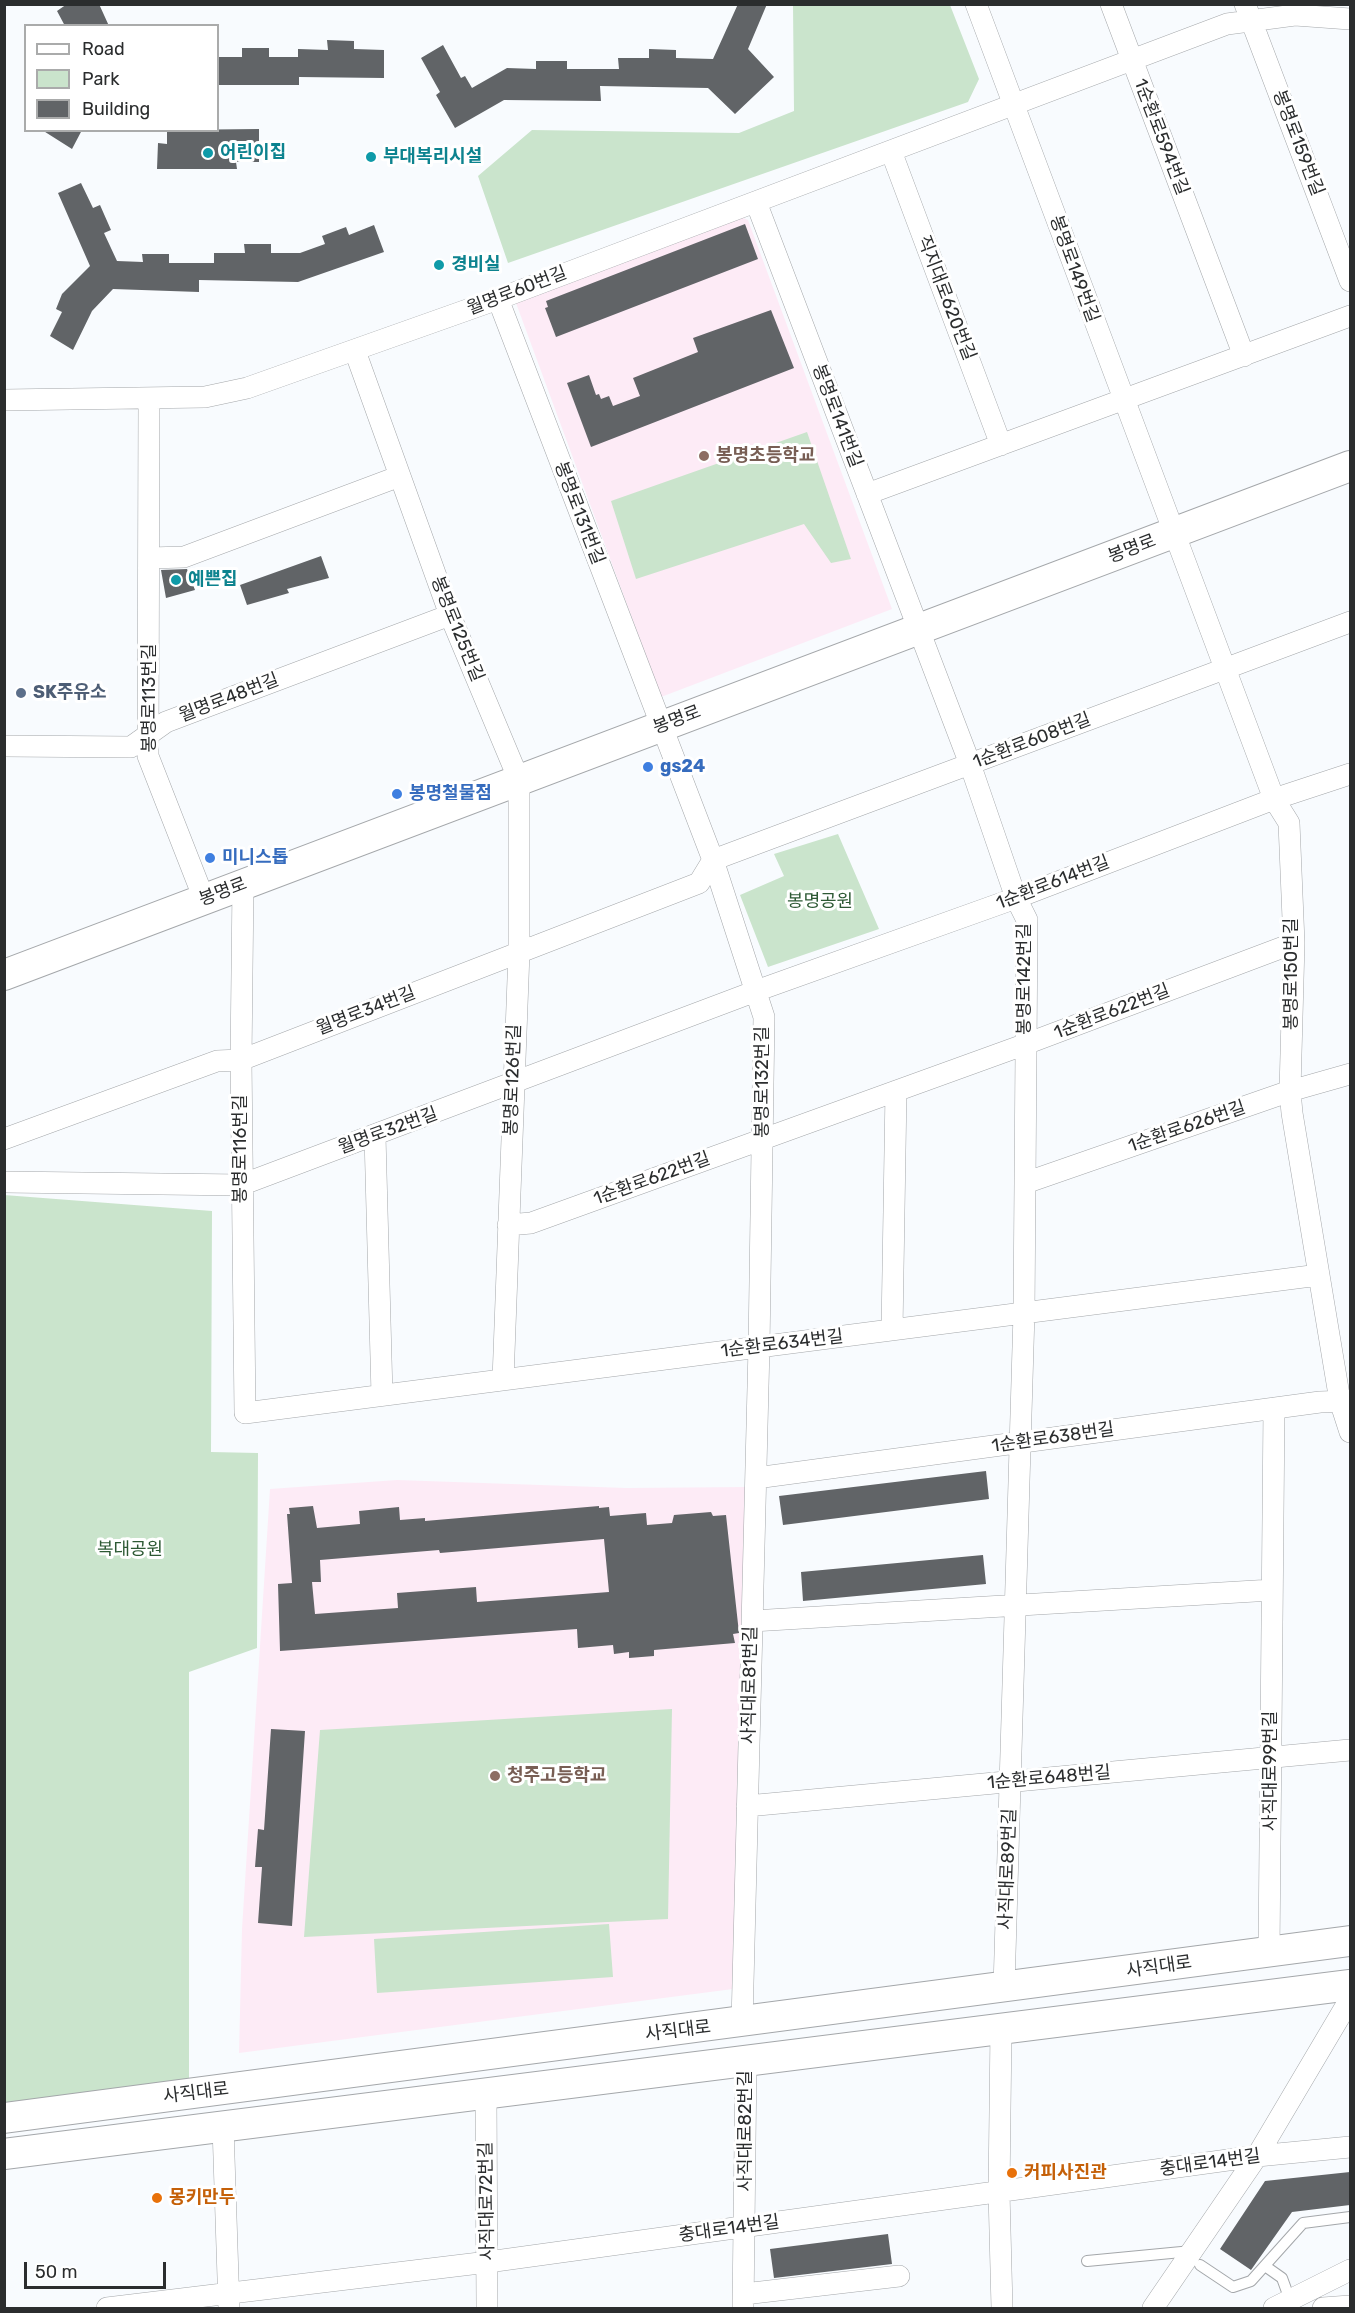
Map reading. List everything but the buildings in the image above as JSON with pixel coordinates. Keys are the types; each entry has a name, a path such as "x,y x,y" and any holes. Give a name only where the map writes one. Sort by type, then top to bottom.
{"main road":[{"name":"봉명로","path":"4,975 1350,466"},
{"name":"사직대로","path":"4,2118 742,2023 1350,1941"},
{"name":"사직대로","path":"4,2154 1350,1985"}],"street":[{"name":"봉명로149번길","path":"976,4 1122,400 1175,533"},
{"path":"1112,4 1132,60"},
{"name":"1순환로594번길","path":"1014,105 1227,24 1248,13 1350,19"},
{"name":"봉명로159번길","path":"1248,13 1350,280"},
{"name":"1순환로594번길","path":"1132,60 1244,356"},
{"name":"월명로60번길","path":"4,400 205,397 246,388 498,299 1014,105"},
{"name":"직지대로620번길","path":"891,151 1001,445"},
{"name":"봉명로141번길","path":"756,202 918,630"},
{"name":"봉명로131번길","path":"498,299 662,726"},
{"path":"867,494 1350,316"},
{"name":"봉명로125번길","path":"355,351 450,615 519,780"},
{"name":"봉명로113번길","path":"148,399 150,558 148,756 204,899"},
{"path":"150,558 184,556 400,476"},
{"name":"봉명로150번길","path":"1175,533 1274,799 1289,823 1294,943 1290,1091 1319,1275 1350,1432"},
{"name":"월명로48번길","path":"4,746 131,747 166,722 450,615"},
{"name":"1순환로608번길","path":"713,860 1350,622"},
{"name":"봉명로142번길","path":"918,630 970,764 1016,898 1028,920 1024,1313"},
{"name":"봉명로132번길","path":"662,726 713,860 764,1017 759,1347"},
{"name":"1순환로614번길","path":"756,991 1016,898 1274,799 1350,774"},
{"name":"봉명로126번길","path":"503,1380 512,1084 519,952 519,780"},
{"name":"월명로34번길","path":"4,1139 217,1061 241,1060 699,883 713,860"},
{"name":"봉명로116번길","path":"243,884 241,1185 245,1413"},
{"name":"1순환로622번길","path":"508,1225 531,1223 1026,1044 1294,943"},
{"name":"월명로32번길","path":"4,1182 241,1185 756,991"},
{"name":"1순환로626번길","path":"1025,1183 1290,1091 1350,1074"},
{"path":"892,1330 896,1091"},
{"path":"375,1136 382,1395"},
{"name":"1순환로634번길","path":"245,1413 1319,1275"},
{"name":"사직대로89번길","path":"1004,1988 1024,1313"},
{"name":"사직대로81번길","path":"742,2023 759,1347"},
{"name":"1순환로638번길","path":"756,1478 1274,1408 1345,1401"},
{"name":"사직대로99번길","path":"1269,1952 1274,1408"},
{"path":"752,1621 1272,1590"},
{"name":"1순환로648번길","path":"747,1806 1350,1750"},
{"path":"1153,2308 1196,2258 1350,1999"},
{"path":"1001,2029 999,2192 1002,2308"},
{"name":"사직대로82번길","path":"744,2301 746,2061"},
{"name":"사직대로72번길","path":"486,2094 487,2308"},
{"path":"223,2127 229,2301"},
{"name":"충대로14번길","path":"107,2308 229,2301 488,2262 1257,2156 1350,2147"},
{"path":"1282,2304 1350,2270"},
{"path":"744,2301 899,2276"},
{"path":"1323,2308 1350,2306"}],"lane":[{"path":"1087,2261 1196,2258 1233,2287 1251,2281 1303,2223 1350,2217"},
{"path":"1265,2266 1282,2278 1282,2304"}],"shaded area":[{"name":"봉명초등학교","path":"738,216 748,220 892,609 661,697 516,303"},
{"name":"청주고등학교","path":"397,1480 626,1488 747,1487 733,1989 239,2053 242,1929 270,1489"}],"green space":[{"path":"793,5 950,5 979,79 968,102 508,263 478,176 532,130 739,133 794,111"},
{"path":"807,432 851,559 831,563 804,524 636,579 611,501"},
{"name":"봉명공원","path":"838,834 879,929 768,967 740,895 784,876 774,854"},
{"name":"복대공원","path":"4,1195 212,1211 211,1452 258,1453 257,1648 189,1672 189,2083 4,2106"},
{"path":"672,1709 668,1919 304,1937 320,1730"},
{"path":"609,1924 613,1977 377,1993 374,1939"}],"place":[{"name":"어린이집","path":"208,153"},
{"name":"부대복리시설","path":"371,157"},
{"name":"경비실","path":"439,265"},
{"name":"봉명초등학교","path":"704,456"},
{"name":"예쁜집","path":"176,580"},
{"name":"SK주유소","path":"21,693"},
{"name":"gs24","path":"648,767"},
{"name":"봉명철물점","path":"397,794"},
{"name":"미니스톱","path":"210,858"},
{"name":"청주고등학교","path":"495,1776"},
{"name":"커피사진관","path":"1012,2173"},
{"name":"몽키만두","path":"157,2198"}]}
